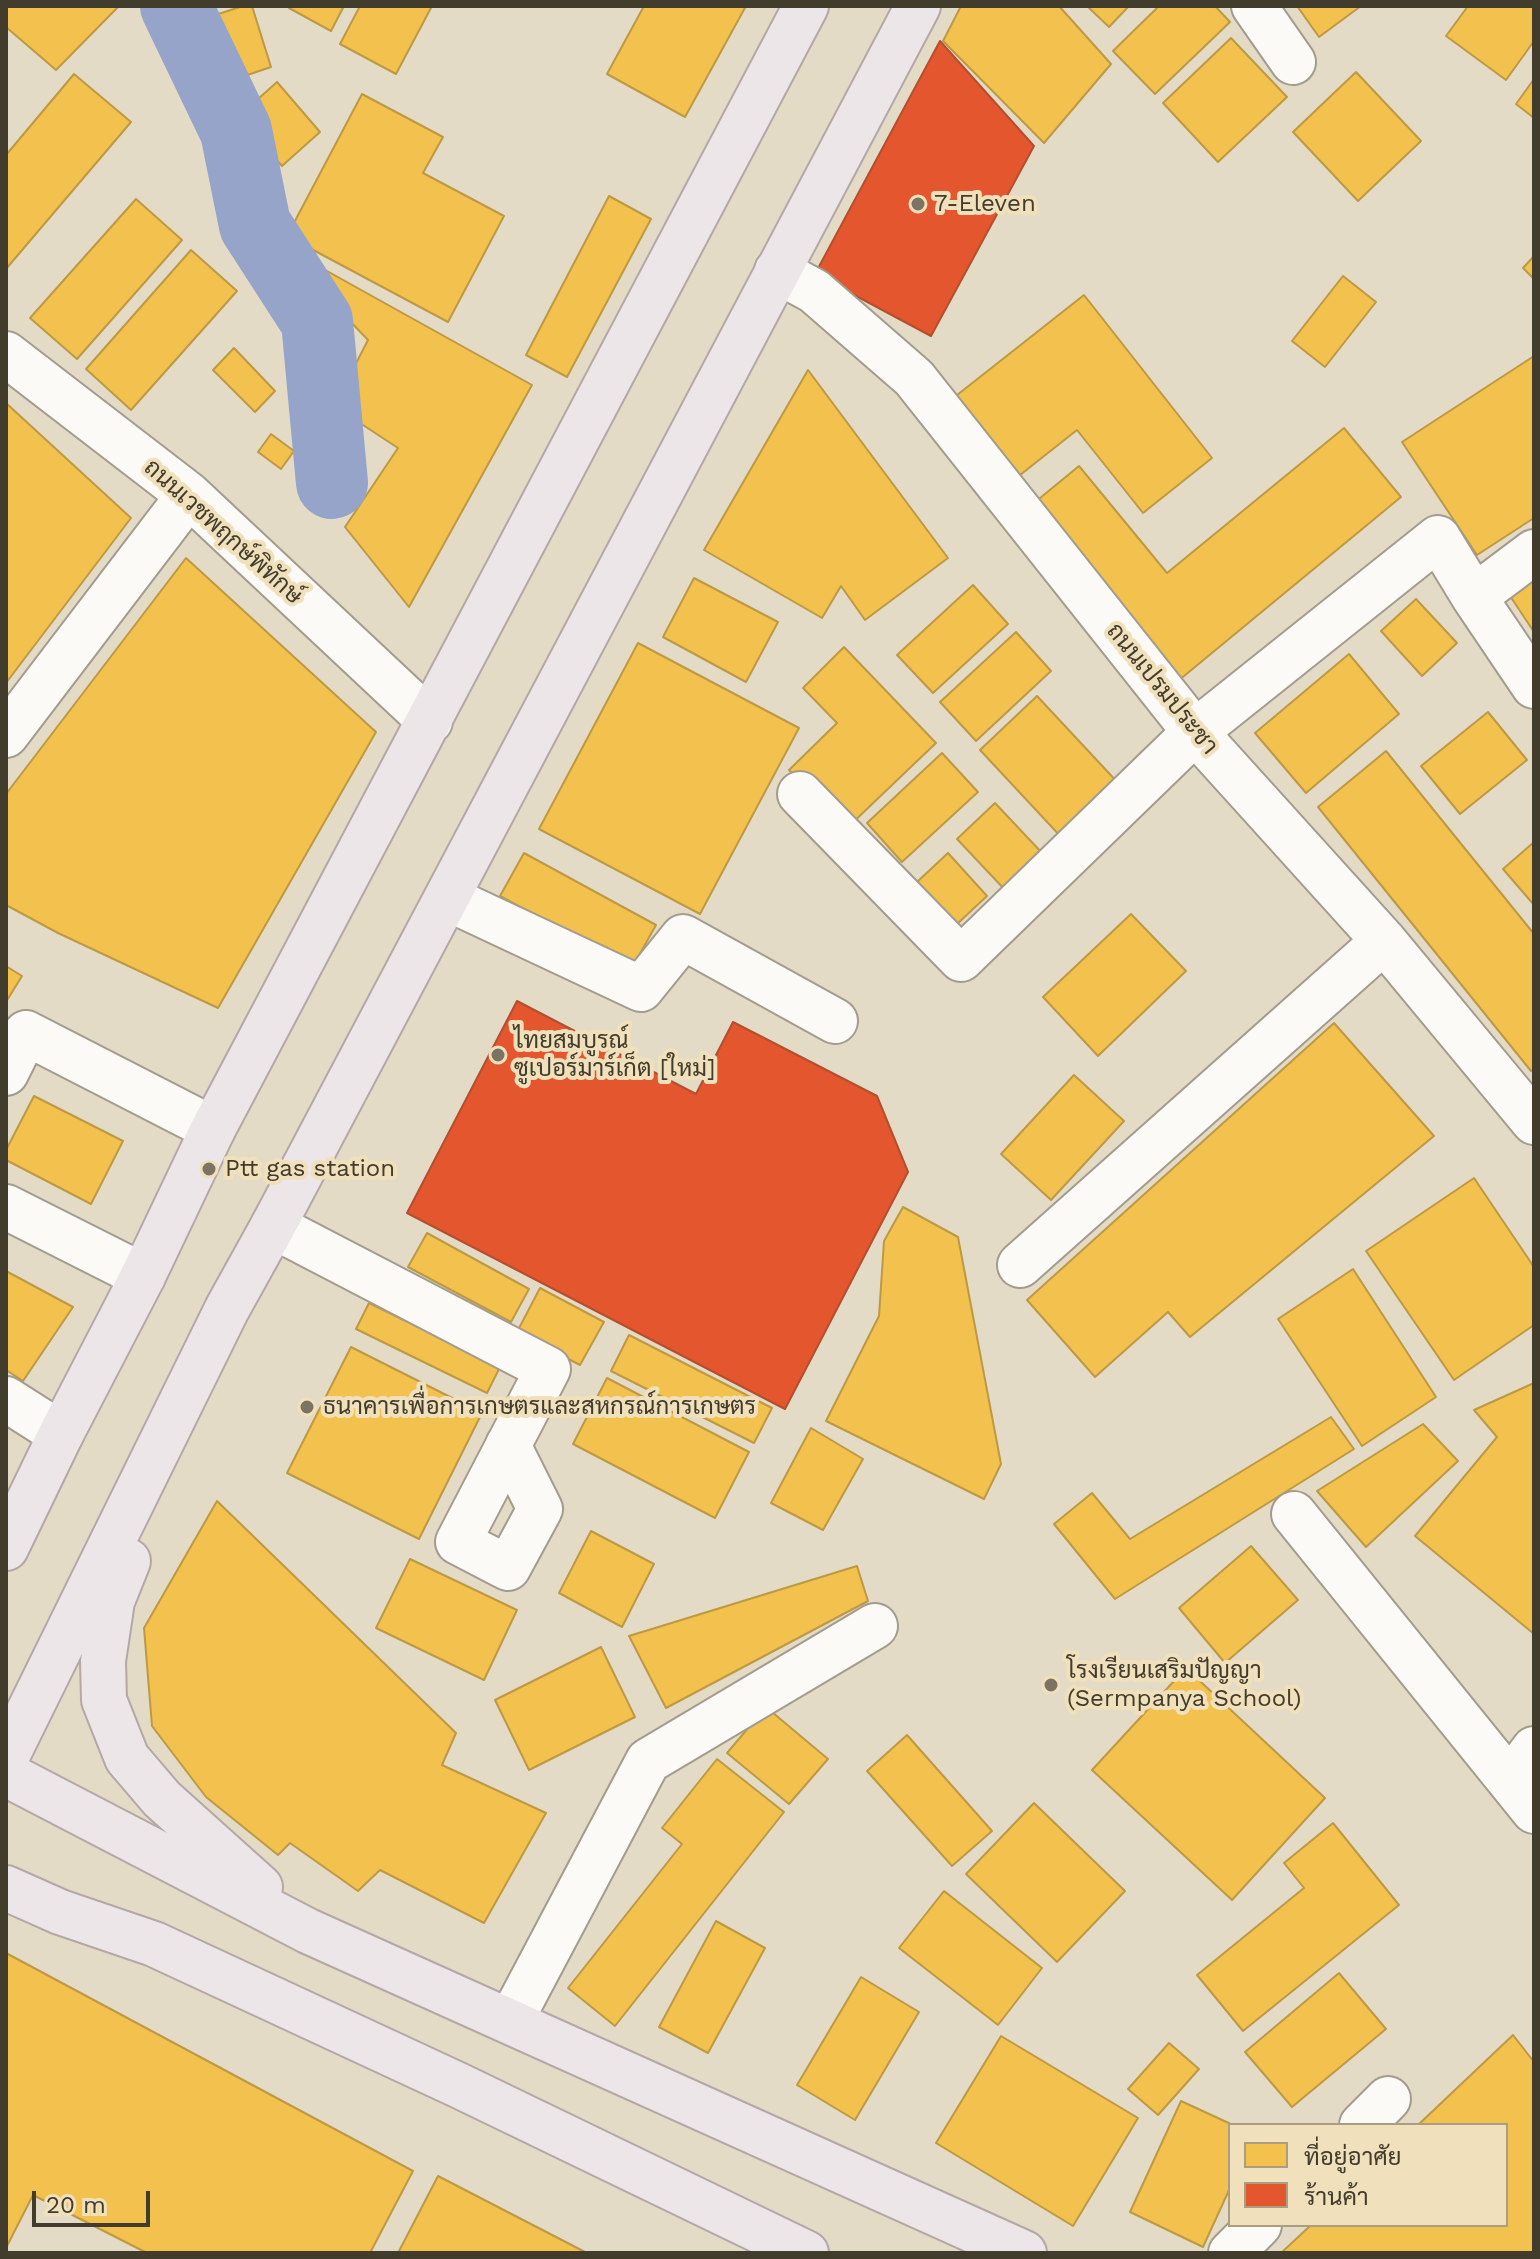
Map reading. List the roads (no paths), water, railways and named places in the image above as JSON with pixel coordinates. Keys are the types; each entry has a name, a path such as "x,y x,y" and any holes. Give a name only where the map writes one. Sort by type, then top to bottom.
{"main road":[{"path":"6,1548 213,1129 806,6"},
{"path":"6,1758 227,1309 918,6"},
{"path":"227,1309 112,1601 103,1661 104,1700 127,1758 162,1799 308,1931"},
{"path":"6,1774 308,1931 1024,2253"},
{"path":"6,1888 60,1912 154,1944 458,2085 806,2253"},
{"path":"6,1902 60,1912"}],"street":[{"path":"1254,6 1293,62"},
{"name":"ถนนเปรมประชา","path":"777,271 814,291 914,378 1195,732 1384,941 1534,1122"},
{"name":"ถนนเวชพฤกษ์พิทักษ์","path":"6,354 189,495 430,721"},
{"path":"6,735 189,495"},
{"path":"800,794 961,959 1195,732 1438,538 1534,686"},
{"path":"1474,597 1534,552"},
{"path":"447,898 641,989 683,937 835,1021"},
{"path":"1020,1265 1384,941"},
{"path":"6,1073 26,1033 213,1129"},
{"path":"6,1207 143,1276"},
{"path":"273,1226 548,1369 508,1445"},
{"path":"6,1399 61,1434"},
{"path":"1294,1514 1526,1780"},
{"path":"511,2020 648,1761 875,1626"},
{"path":"1231,2253 1257,2227"}],"waterway":[{"path":"176,6 236,131 255,225 317,321 332,483"}],"place":[{"name":"7-Eleven","path":"918,204"},
{"name":"ไทยสมบูรณ์ ซูเปอร์มาร์เก็ต [ใหม่]","path":"498,1055"},
{"name":"Ptt gas station","path":"209,1169"},
{"name":"ธนาคารเพื่อการเกษตรและสหกรณ์การเกษตร","path":"307,1407"},
{"name":"โรงเรียนเสริมปัญญา (Sermpanya School)","path":"1051,1685"}]}
